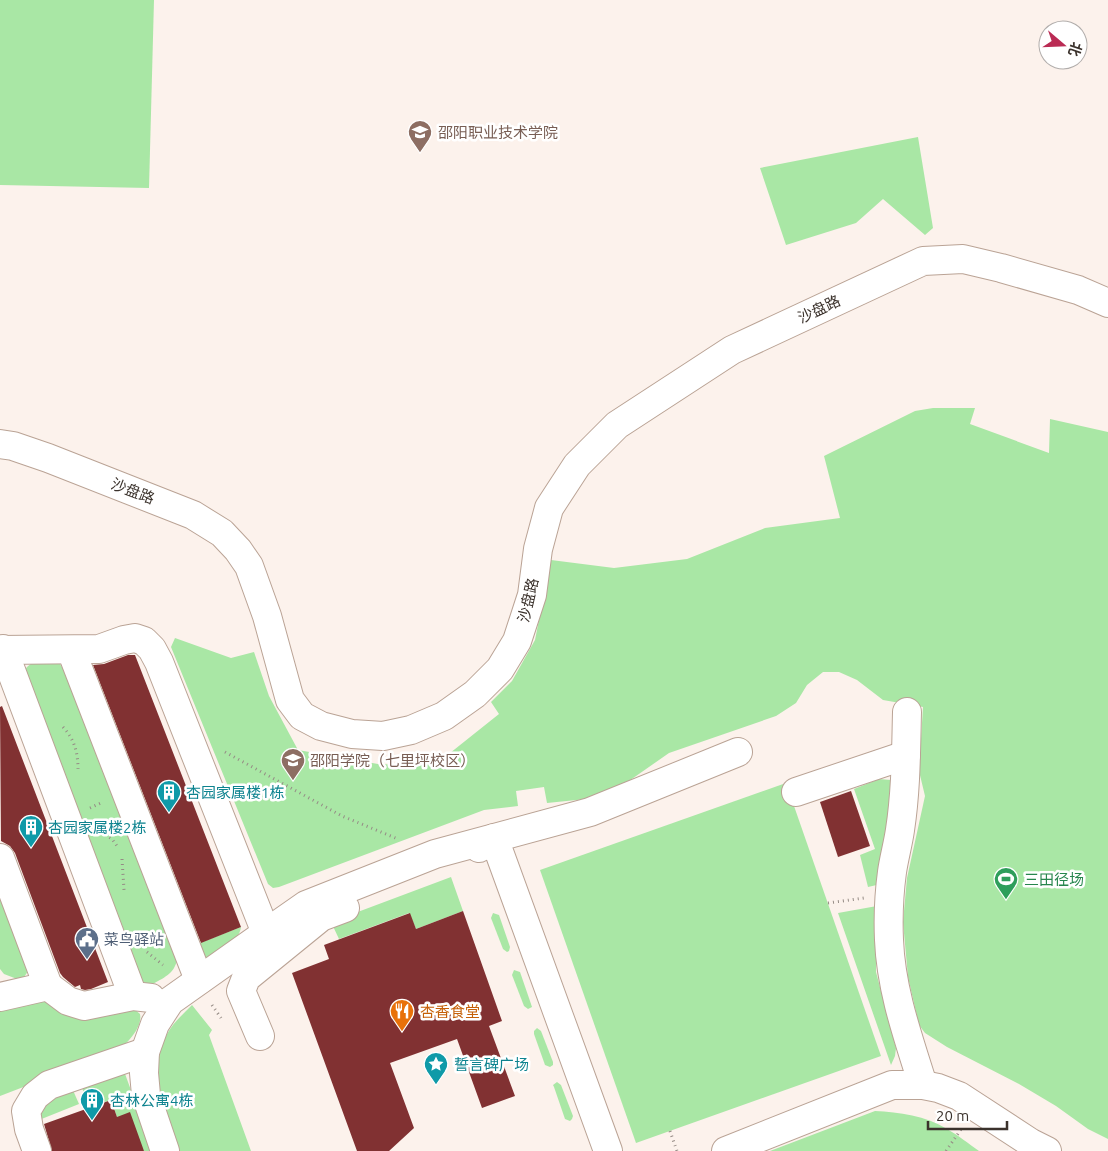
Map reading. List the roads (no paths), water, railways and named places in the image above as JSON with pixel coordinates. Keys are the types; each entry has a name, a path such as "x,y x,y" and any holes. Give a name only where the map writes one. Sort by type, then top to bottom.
{"street":[{"name":"沙盘路","path":"0,444 13,446 48,458 184,511 222,534 238,550 249,566 267,616 290,700 302,716 321,726 352,734 383,736 411,730 444,716 475,694 500,668 518,641 532,595 538,550 549,508 577,466 617,425 732,350 923,261 963,259 1078,290 1108,303"},
{"path":"133,996 1,649 99,649 135,638 144,641 152,649 159,662 266,934"},
{"path":"71,650 204,991"},
{"path":"908,712 905,787 888,907 889,941 892,974 903,1023 923,1085"},
{"path":"0,858 48,986 68,1001 84,1006 133,996 170,1001 204,991 266,934 306,905 435,854 590,812 738,752"},
{"path":"796,792 906,755"},
{"path":"260,1036 241,991 246,978 321,918 448,868 494,838"},
{"path":"494,838 608,1151"},
{"path":"0,996 48,986"},
{"path":"165,1151 146,1095 144,1073 145,1052 155,1024 170,1001"},
{"path":"37,1151 29,1129 26,1111 34,1096 50,1085 145,1052"},
{"path":"726,1151 892,1085 923,1085 938,1088 959,1096 1035,1148"}],"place":[{"name":"邵阳职业技术学院","path":"420,153"},
{"name":"邵阳学院（七里坪校区）","path":"293,781"},
{"name":"杏园家属楼1栋","path":"169,813"},
{"name":"杏园家属楼2栋","path":"31,848"},
{"name":"三田径场","path":"1006,900"},
{"name":"菜鸟驿站","path":"87,960"},
{"name":"杏香食堂","path":"402,1032"},
{"name":"誓言碑广场","path":"436,1085"},
{"name":"杏林公寓4栋","path":"92,1121"}]}
